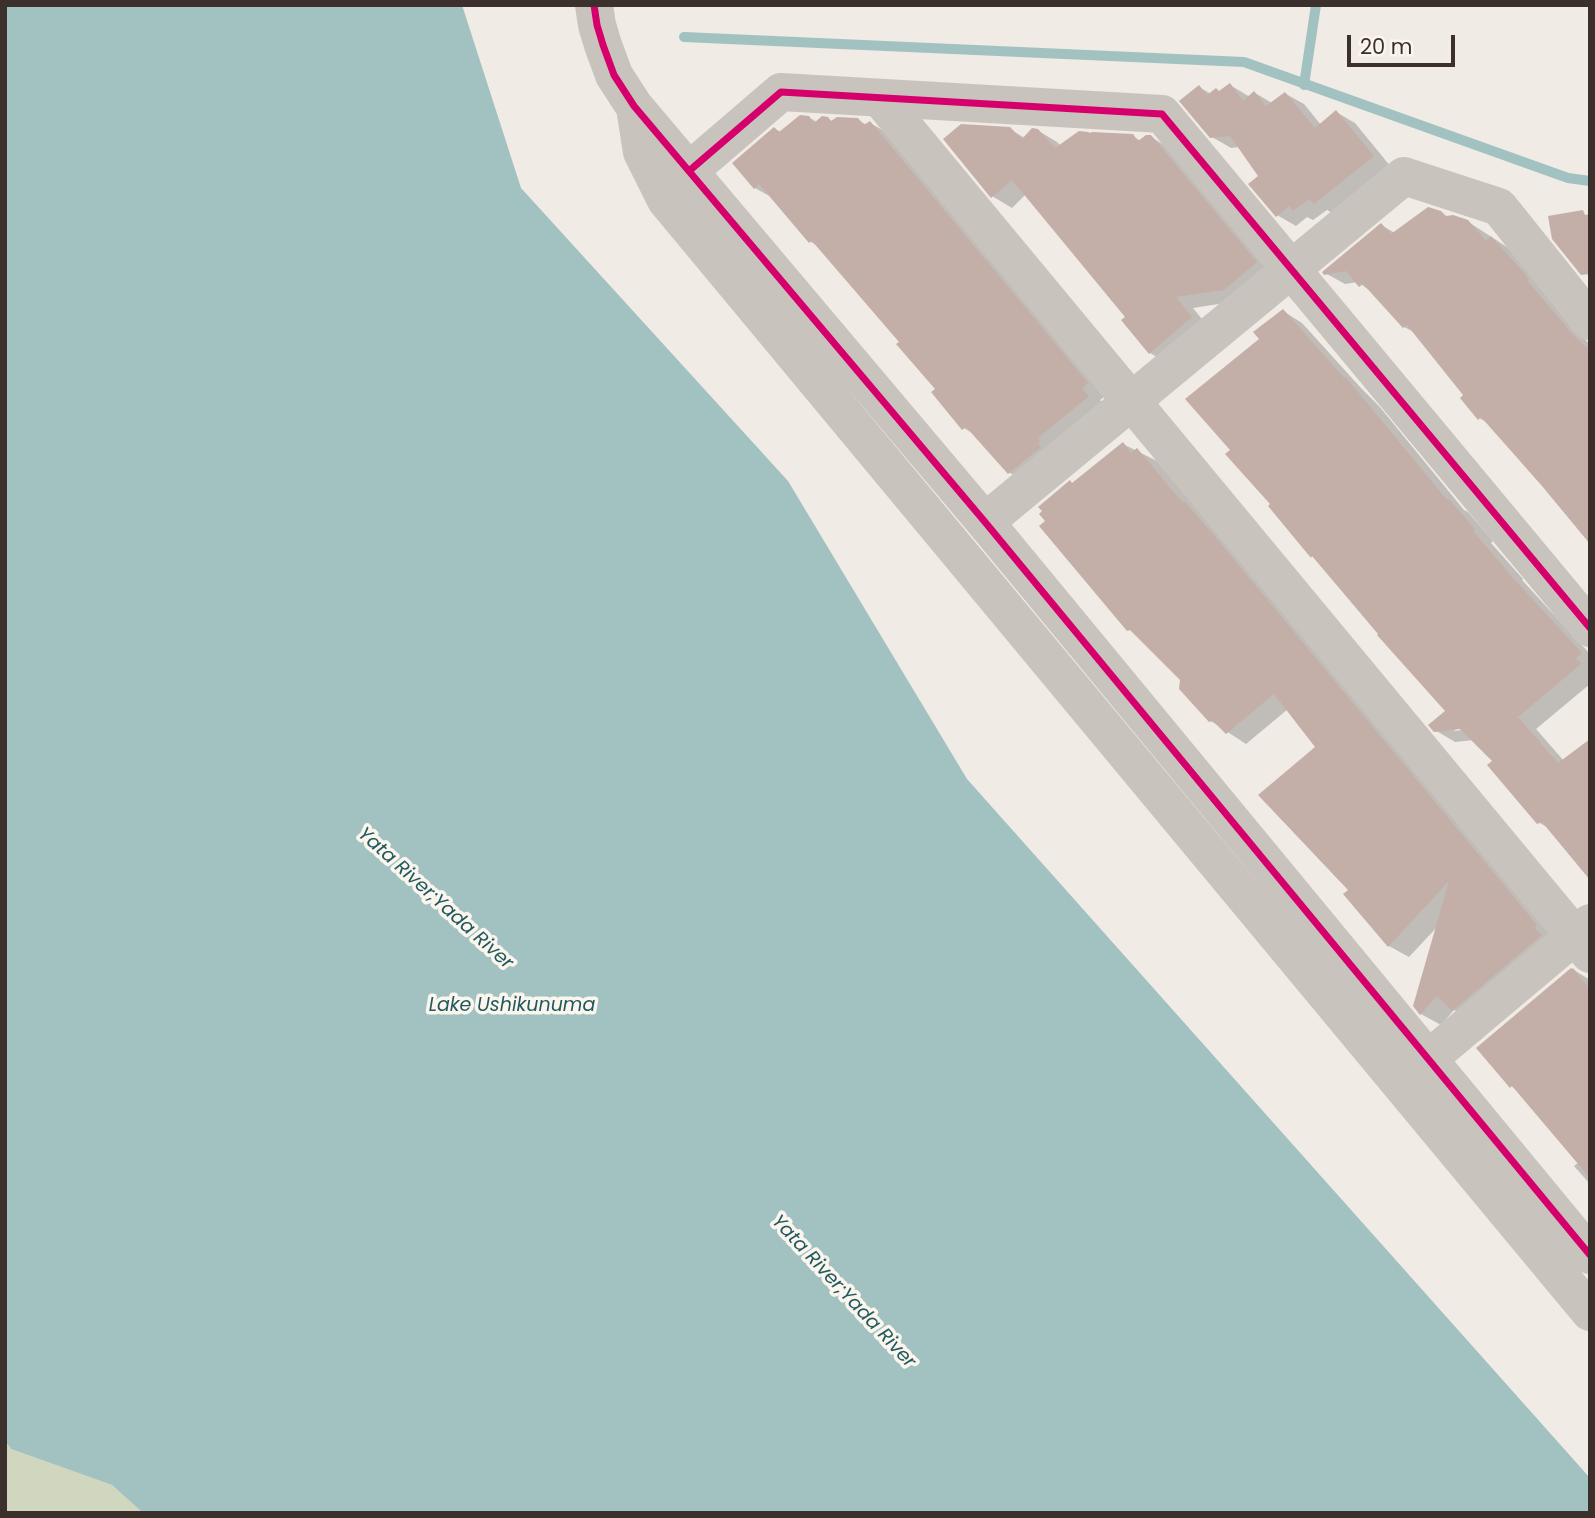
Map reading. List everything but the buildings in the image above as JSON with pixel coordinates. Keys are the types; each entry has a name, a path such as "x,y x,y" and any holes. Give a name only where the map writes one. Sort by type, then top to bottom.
{"street":[{"path":"594,5 597,25 614,75 634,106 985,522 1590,1255"},
{"path":"689,171 781,92 1162,114 1590,628"},
{"path":"880,98 1131,401 1585,938 1427,1060"},
{"path":"634,106 642,152 666,200 1590,1312"},
{"path":"985,522 1404,176 1499,208 1590,321"}],"green space":[{"path":"5,1442 11,1449 112,1485 143,1513 5,1513"}],"water":[{"name":"Lake Ushikunuma","path":"5,5 462,5 521,188 788,481 967,779 1590,1478 1590,1513 143,1513 112,1485 11,1449 5,1441"}],"waterway":[{"path":"1304,85 1316,5"},
{"path":"684,37 1244,62 1568,178 1590,181"}],"cycle path":[{"path":"594,5 597,25 614,75 634,106 985,522 1590,1255"},
{"path":"689,171 781,92 1162,114 1590,628"}],"water label":[{"name":"Yata River;Yada River","path":"435,899"},
{"name":"Yata River;Yada River","path":"843,1292"}]}
